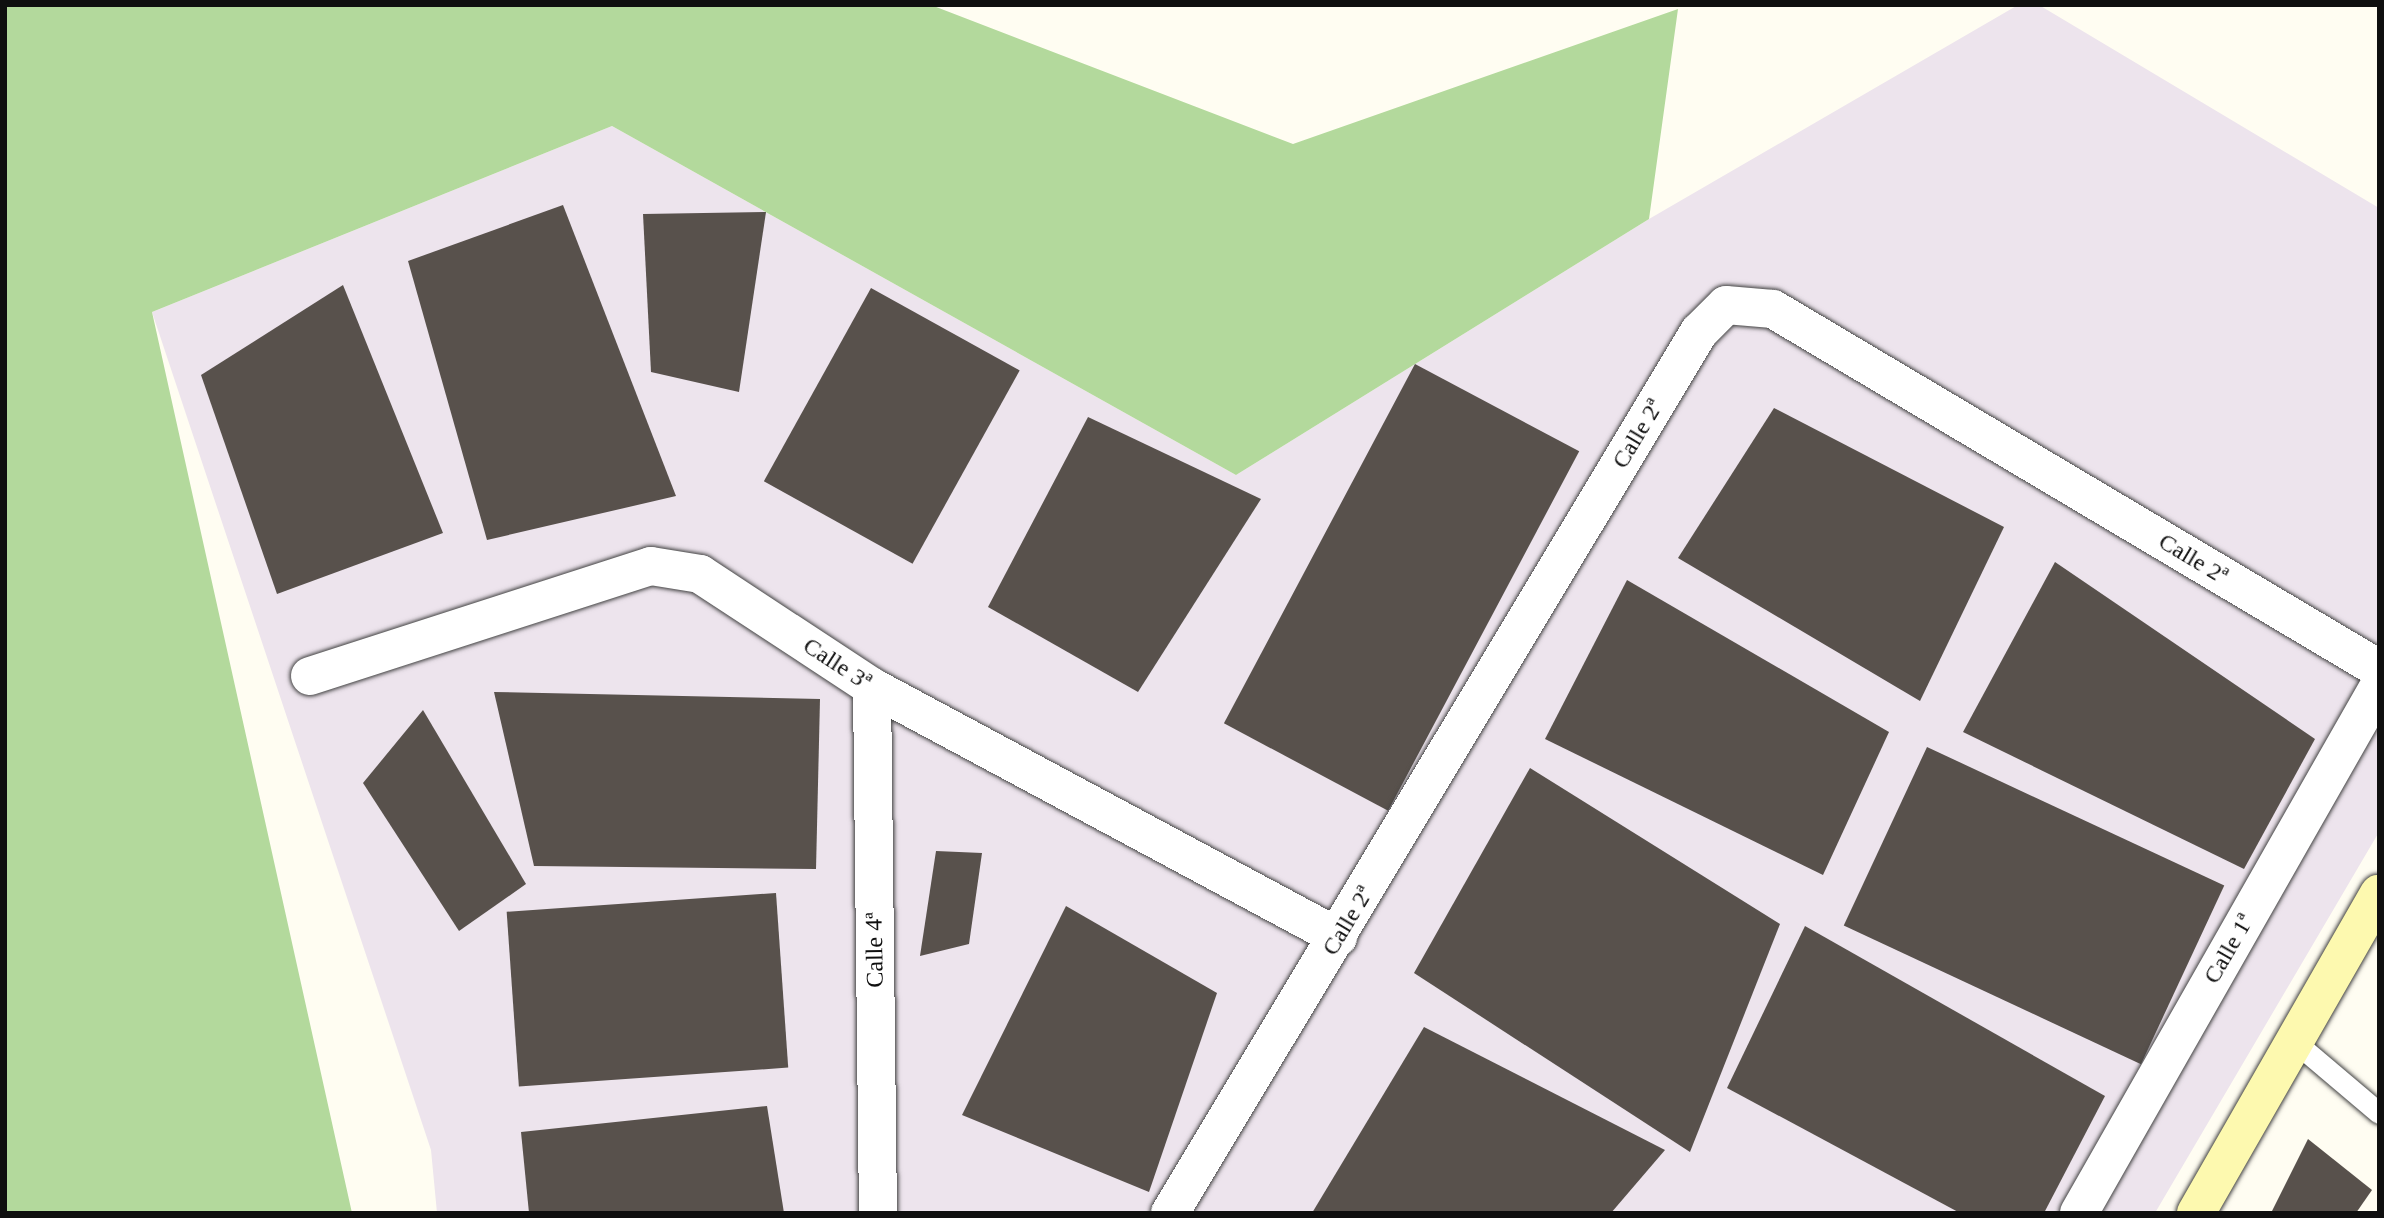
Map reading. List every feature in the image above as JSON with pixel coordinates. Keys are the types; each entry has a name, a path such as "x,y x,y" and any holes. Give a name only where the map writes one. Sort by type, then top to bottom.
{"street":[{"name":"Calle 2ª","path":"1170,1213 1699,332 1726,305 1773,309 2379,669"},
{"name":"Calle 3ª","path":"310,676 651,566 700,574 872,687 1338,937"},
{"name":"Calle 1ª","path":"2079,1213 2379,686"},
{"name":"Calle 4ª","path":"872,687 878,1213"},
{"path":"2196,1213 2379,894"}],"lane":[{"path":"2294,1041 2379,1113"}],"shaded area":[{"path":"2018,5 2039,5 2379,208 2379,832 2155,1213 437,1213 431,1150 152,312 612,126 1236,475 1649,219"}],"green space":[{"path":"5,5 931,5 1293,144 1678,9 1649,219 1236,475 612,126 152,312 352,1213 5,1213"}],"building":[{"path":"563,205 676,496 487,540 408,261"},
{"path":"766,212 739,392 651,372 643,214"},
{"path":"343,285 443,533 277,594 201,375"},
{"path":"871,288 1020,370 913,564 764,481"},
{"path":"1415,364 1579,451 1388,811 1224,723"},
{"path":"1774,408 2004,527 1920,701 1678,558"},
{"path":"1088,417 1261,499 1138,692 988,607"},
{"path":"2055,562 2315,739 2244,869 1963,732"},
{"path":"1627,580 1889,732 1823,875 1545,739"},
{"path":"494,692 820,699 816,869 534,866"},
{"path":"423,710 526,884 459,931 363,783"},
{"path":"1927,747 2224,886 2141,1064 1844,926"},
{"path":"1530,768 1780,924 1690,1152 1414,973"},
{"path":"936,851 982,853 969,944 920,956"},
{"path":"776,893 788,1068 519,1086 507,912"},
{"path":"1066,906 1217,993 1149,1192 962,1115"},
{"path":"1805,926 2105,1096 2044,1213 1960,1213 1727,1088"},
{"path":"1424,1027 1665,1150 1611,1213 1312,1213"},
{"path":"767,1106 784,1213 529,1213 521,1132"},
{"path":"2308,1139 2372,1190 2356,1213 2271,1213"}]}
